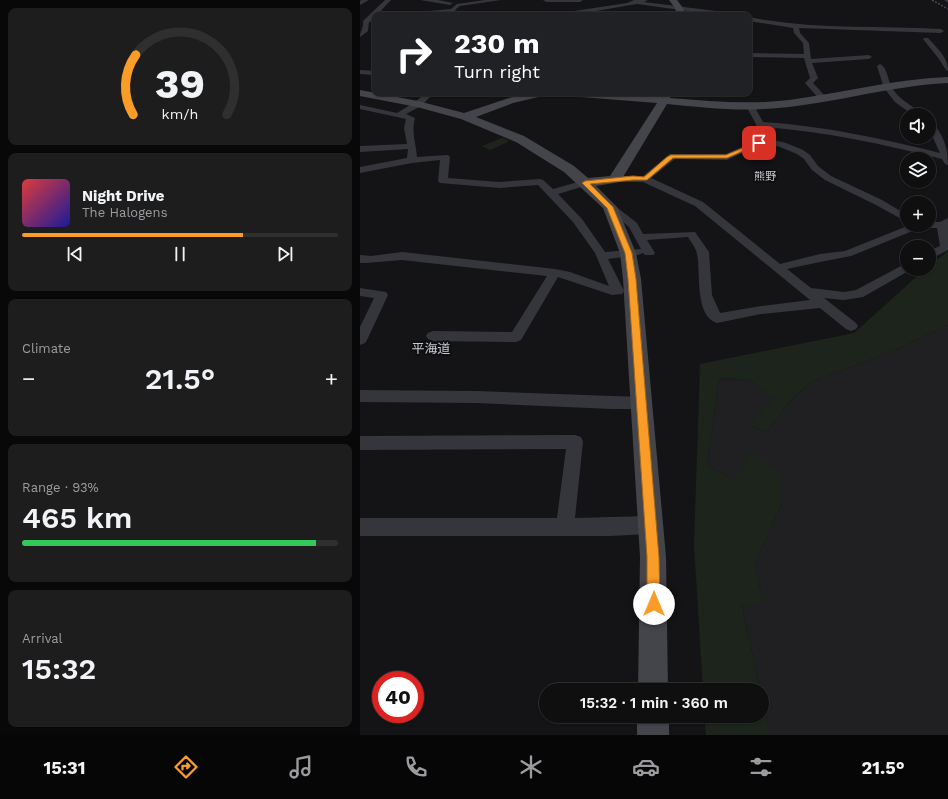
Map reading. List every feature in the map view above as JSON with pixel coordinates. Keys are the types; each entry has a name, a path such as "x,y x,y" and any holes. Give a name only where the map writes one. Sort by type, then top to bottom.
{"street":[{"path":"360,3 366,0"},
{"path":"376,12 388,0"},
{"path":"423,0 470,3"},
{"path":"452,12 459,5 498,0"},
{"path":"546,0 580,0"},
{"path":"626,0 635,3 708,12"},
{"path":"583,12 635,3 644,0"},
{"path":"752,19 796,26 941,31"},
{"path":"363,35 367,27 368,20"},
{"path":"886,22 896,30"},
{"path":"796,26 797,33 806,43 807,59 814,78 809,83 823,98"},
{"path":"926,40 942,58 948,69"},
{"path":"752,55 807,59 869,57"},
{"path":"880,66 887,86 898,100 909,108"},
{"path":"360,72 372,73"},
{"path":"641,96 665,97 750,106 782,104 823,98 924,80 948,80"},
{"path":"360,93 372,94"},
{"path":"392,96 424,99 465,117 510,134 534,146 569,169 610,207 633,225 648,251 601,256"},
{"path":"465,117 509,101 530,96"},
{"path":"615,179 665,97"},
{"path":"399,115 424,99"},
{"path":"750,106 760,124 762,140"},
{"path":"360,107 411,118 408,128 412,146 412,160"},
{"path":"760,124 798,127 877,140 947,159"},
{"path":"936,133 947,159"},
{"path":"645,179 673,156 727,157 746,150 762,140 783,145 800,152 815,168 828,178 900,214"},
{"path":"360,149 412,146"},
{"path":"360,170 412,160 445,157 443,181 499,185 540,182 578,220 601,256 618,291 612,291 566,275 555,273 402,256 371,261 360,259"},
{"path":"552,193 585,183 615,179 645,179 699,204 851,326"},
{"path":"610,207 628,253 632,279 654,575 653,683"},
{"path":"778,268 820,258 847,254 918,225 945,223 946,247 936,252"},
{"path":"640,237 691,234 703,252 706,295 713,314 717,318 761,310 824,303"},
{"path":"810,292 844,296 859,294 900,272"},
{"path":"433,336 516,337 555,273"},
{"path":"360,292 382,295 360,340"},
{"path":"360,396 477,397 612,403 641,402"},
{"path":"360,443 574,442 566,527"},
{"path":"360,526 609,527 650,525"},
{"path":"653,723 653,735"}],"shaded area":[{"path":"502,138 508,140 508,142 490,150 482,146"},
{"path":"948,251 948,325 893,351 811,382 789,402 767,432 750,425 775,399 750,380 719,378 707,465 734,481 751,452 779,472 782,503 755,564 763,603 742,606 758,683 703,683 694,545 700,364 854,333 917,276 936,276 936,260"},
{"path":"948,325 948,735 768,735 769,683 759,683 742,605 763,603 755,564 782,503 734,481 707,465 719,378 750,380 776,399 750,425 767,432 789,402 811,382 893,351"},
{"path":"705,723 768,724 768,735 706,735"}],"railway":[{"path":"932,0 948,9"}],"district":[{"name":"熊野","path":"765,176"},
{"name":"平海道","path":"431,348"}],"route":[{"path":"654,604 653,557 632,279 628,253 610,207 585,183 615,179 645,179 673,156 727,157 759,143"}]}
